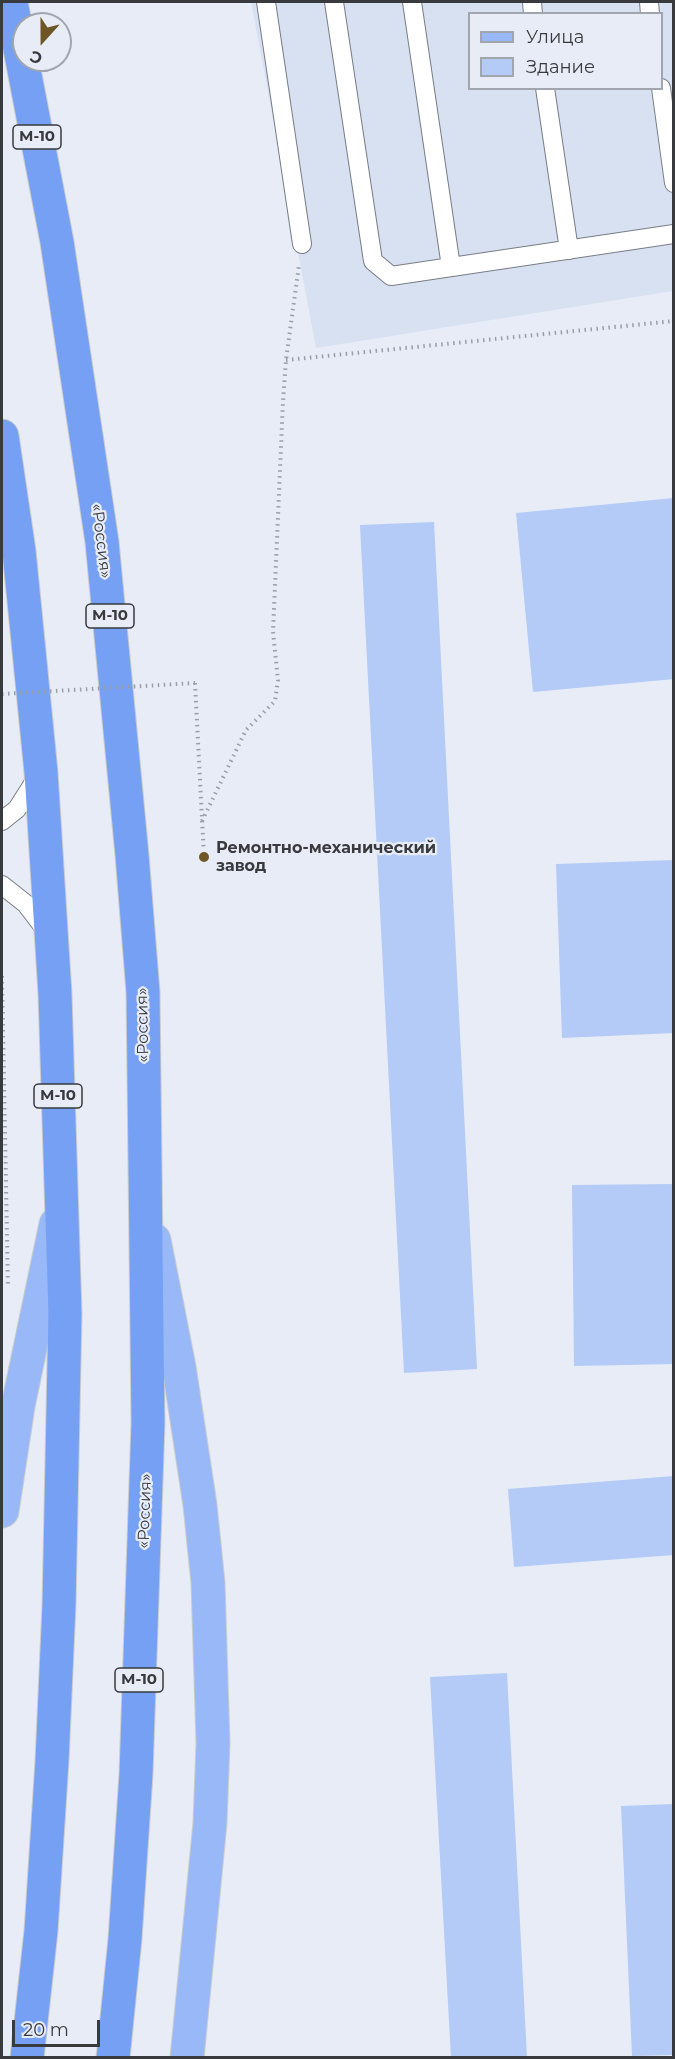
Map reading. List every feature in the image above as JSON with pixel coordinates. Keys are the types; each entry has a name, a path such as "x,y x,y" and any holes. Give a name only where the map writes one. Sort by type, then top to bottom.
{"highway":[{"name":"«Россия»","path":"11,2 57,243 102,542 143,992 148,1423 136,1750 125,1939 114,2048"},
{"name":"М-10","path":"2,436 19,551 41,772 52,938 65,1326 59,1605 52,1761 41,1931 29,2043"}],"main road":[{"path":"2,1511 18,1406 62,1197"},
{"path":"146,1197 180,1367 200,1505 208,1583 213,1743 211,1800 187,2058"}],"lane":[{"path":"266,2 302,244"},
{"path":"334,2 373,261 391,276 674,234"},
{"path":"412,2 451,267"},
{"path":"544,90 569,250"},
{"path":"661,90 674,183"},
{"path":"2,821 17,809 41,772"},
{"path":"2,885 26,904 52,938"}],"path":[{"path":"201,821 246,730 275,701 278,680 273,632 286,360 302,244"},
{"path":"286,360 674,321"},
{"path":"2,694 195,683 204,857"},
{"path":"2,976 8,1289"}],"shaded area":[{"path":"251,2 673,2 673,291 316,348"}],"building":[{"path":"674,498 674,679 533,692 516,513"},
{"path":"434,522 477,1369 404,1373 360,525"},
{"path":"674,860 674,1033 562,1038 556,864"},
{"path":"674,1184 674,1364 574,1366 572,1185"},
{"path":"674,1476 674,1555 514,1567 508,1489"},
{"path":"507,1673 527,2058 451,2058 430,1677"},
{"path":"674,1804 674,2055 632,2056 621,1806"}],"place":[{"name":"Ремонтно-механический завод","path":"204,857"}]}
